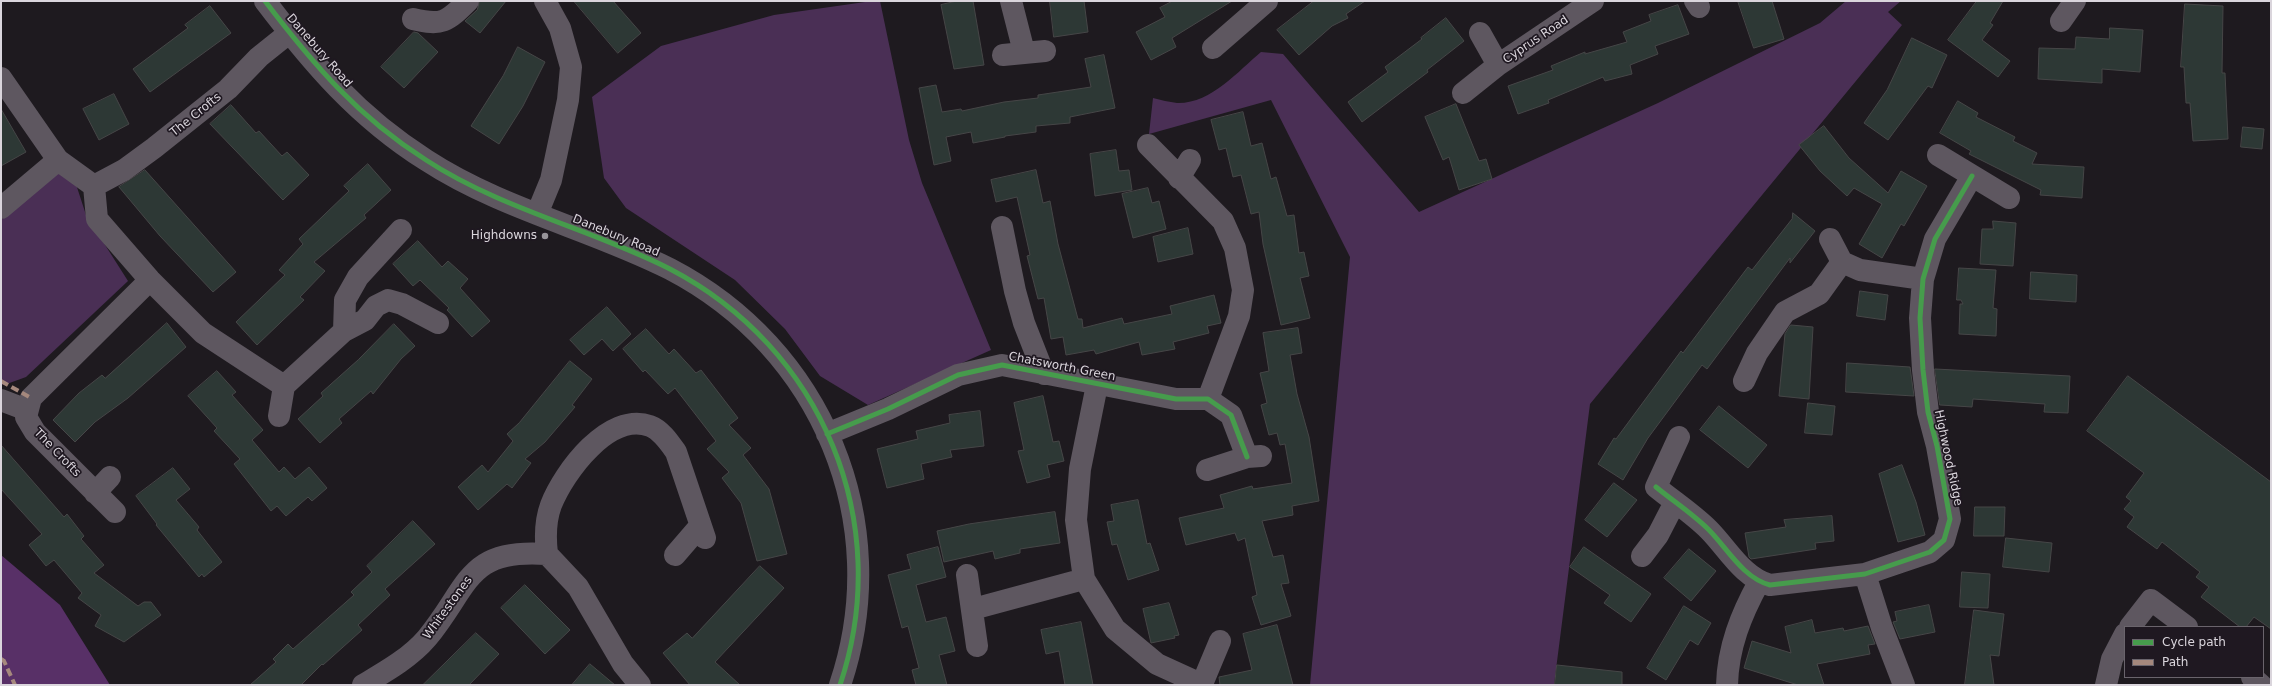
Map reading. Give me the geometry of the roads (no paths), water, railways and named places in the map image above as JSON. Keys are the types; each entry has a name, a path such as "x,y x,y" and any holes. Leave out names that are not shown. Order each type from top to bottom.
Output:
{"street":[{"name":"Danebury Road","path":"265,1 341,93 409,149 461,180 537,214 643,256 673,271 726,305 758,332 783,360 798,380 827,434 847,482 858,545 859,572 854,635 840,685"},
{"path":"413,19 433,24 444,21 468,1"},
{"path":"537,214 550,180 568,100 571,67 560,28 545,1"},
{"path":"1002,55 1034,52 1010,1"},
{"path":"1213,48 1267,1"},
{"name":"Cyprus Road","path":"1463,93 1498,65 1593,1"},
{"path":"2061,21 2075,1"},
{"name":"The Crofts","path":"94,186 124,170 154,148 228,89 259,57 290,33"},
{"name":"Cyprus Road","path":"1480,33 1498,65"},
{"path":"1,78 58,160 94,186 97,219 150,280 203,333 284,386"},
{"path":"1148,145 1223,221 1235,248 1242,290 1239,316 1208,399 1231,415 1254,457 1207,470"},
{"path":"1938,155 2009,198"},
{"path":"1,208 58,160"},
{"path":"1179,178 1190,160"},
{"name":"Highwood Ridge","path":"1759,582 1770,584 1865,574 1930,552 1944,540 1950,519 1937,446 1928,412 1923,370 1920,318 1923,279 1935,239 1972,176"},
{"path":"1002,226 1019,303 1044,374"},
{"path":"344,331 345,300 358,277 401,230"},
{"path":"1830,239 1842,262 1860,270 1923,279"},
{"path":"1744,381 1758,353 1785,312 1819,294 1842,262"},
{"path":"1,400 27,410 31,398 150,280"},
{"path":"279,416 284,386 344,331 365,320 376,306 388,300 402,304 438,323"},
{"name":"Chatsworth Green","path":"827,434 888,409 958,375 1002,365 1097,385 1176,399 1208,399"},
{"name":"Chatsworth Green","path":"1097,385 1080,469 1076,520 1084,579 1115,629 1157,664 1203,685 1220,641"},
{"name":"The Crofts","path":"27,410 26,417 35,432 115,512"},
{"path":"640,685 623,664 578,587 547,554 546,531 549,511 572,468 612,429 627,424 641,424 652,427 669,441 676,452 703,532 675,555"},
{"path":"1679,437 1656,487 1708,529 1746,571 1759,582 1746,606 1735,634 1727,666 1727,685"},
{"path":"95,493 110,477"},
{"path":"1642,556 1658,535 1675,502"},
{"name":"Whitestones","path":"363,685 399,663 427,638 466,580 477,569 488,562 512,554 547,554"},
{"path":"1865,574 1882,628 1904,685"},
{"path":"967,575 977,646"},
{"path":"973,609 1084,579"},
{"path":"2131,626 2151,600 2186,626"},
{"path":"2106,685 2112,659 2124,636"},
{"path":"2253,678 2261,685"}],"place":[{"name":"Highdowns","path":"545,236"}]}
